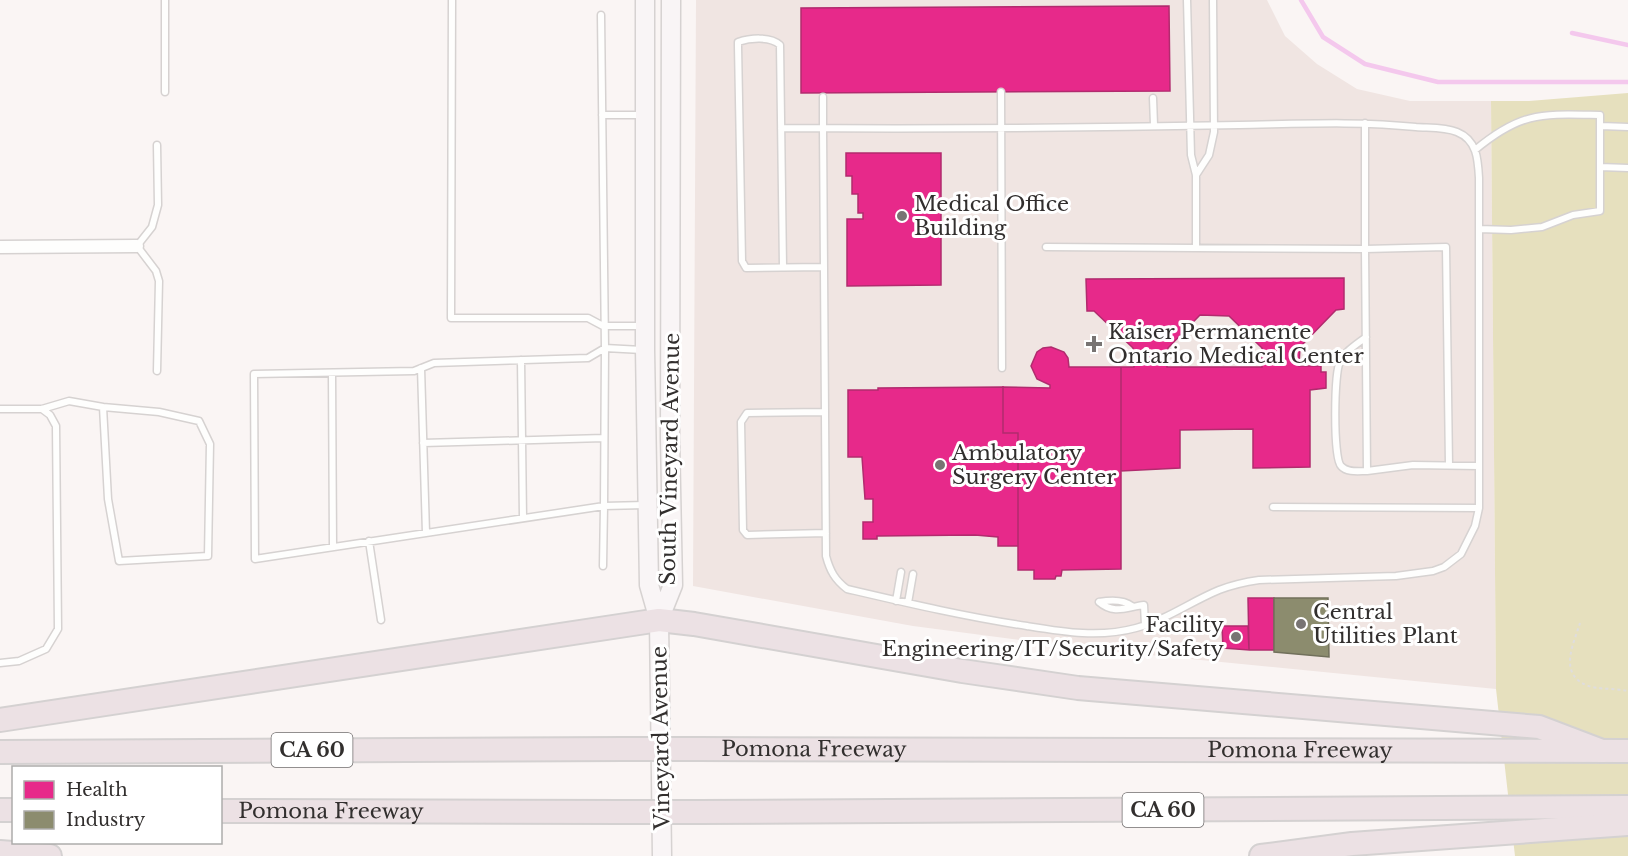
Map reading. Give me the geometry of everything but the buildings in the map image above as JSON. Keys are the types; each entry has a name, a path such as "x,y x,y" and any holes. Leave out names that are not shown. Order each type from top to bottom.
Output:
{"highway":[{"path":"0,720 659,620 694,624 962,671 1078,688 1539,727 1602,751"},
{"name":"Pomona Freeway","path":"0,752 624,749 1628,751"},
{"name":"Pomona Freeway","path":"222,811 698,812 1628,807"},
{"path":"1261,856 1383,841 1628,824"},
{"path":"0,852 50,856"}],"main road":[{"name":"South Vineyard Avenue","path":"645,0 645,350 649,585 659,620"},
{"name":"South Vineyard Avenue","path":"659,620 673,585 670,438 671,0"},
{"name":"Vineyard Avenue","path":"659,620 662,856"}],"street":[{"path":"0,247 137,246"}],"lane":[{"path":"165,0 165,92"},
{"path":"452,0 451,318 588,318 603,326 646,326"},
{"path":"1187,0 1191,155 1196,175 1196,248"},
{"path":"1196,175 1209,155 1214,132 1213,0"},
{"path":"601,15 605,348 603,566"},
{"path":"783,267 780,45 772,39 745,40 738,42 742,261 746,267 783,267 824,267"},
{"path":"1000,92 1002,368"},
{"path":"781,128 823,128 1001,127 1365,123 1448,130 1467,138 1478,159 1479,508 1472,534 1461,554 1444,567 1433,571 1396,576 1259,579 1218,591 1145,625 1098,634 1077,634 973,618 847,589 838,582 829,569 826,556 825,533 825,412 823,128 823,97"},
{"path":"1153,98 1154,125"},
{"path":"1475,150 1497,132 1525,118 1549,114 1600,115 1600,211 1573,215 1542,226 1511,230 1479,229"},
{"path":"602,115 645,115"},
{"path":"1365,123 1367,471"},
{"path":"1600,126 1628,127"},
{"path":"157,145 158,205 152,226 137,246 156,271 159,281 157,371"},
{"path":"1600,167 1628,168"},
{"path":"1046,247 1365,249 1446,247 1449,465"},
{"path":"1366,337 1343,356 1338,364 1335,401 1336,457 1341,466 1348,470 1367,471 1413,465 1479,466"},
{"path":"645,350 605,348 588,358 434,363 414,371 254,374 255,559 604,506 648,504"},
{"path":"520,360 522,518"},
{"path":"421,368 426,533"},
{"path":"332,372 333,547"},
{"path":"0,409 42,409 69,401 103,407 159,412 199,421 210,444 208,556 119,561 108,499 103,407"},
{"path":"0,663 19,661 46,649 58,629 56,426 50,415 42,409"},
{"path":"825,412 747,413 741,422 743,530 747,535 825,533"},
{"path":"423,443 604,438"},
{"path":"1273,507 1479,508"},
{"path":"369,541 381,620"},
{"path":"896,601 901,572"},
{"path":"908,603 913,574"},
{"path":"1132,606 1144,604 1145,625"}],"path":[{"path":"1580,622 1570,654 1569,668 1573,675 1586,685 1628,691"}],"shaded area":[{"name":"Kaiser Permanente Ontario Medical Center","path":"696,0 1267,0 1285,36 1317,64 1357,89 1410,101 1491,101 1496,689 1089,649 913,626 693,586"},
{"path":"1628,93 1628,856 1515,856 1496,689 1491,101 1529,101"}],"waterway":[{"path":"1301,0 1323,37 1365,64 1438,82 1628,82"},
{"path":"1572,33 1628,45"}],"place":[{"name":"Medical Office Building","path":"902,216"},
{"name":"Kaiser Permanente Ontario Medical Center","path":"1094,344"},
{"name":"Ambulatory Surgery Center","path":"940,465"},
{"name":"Central Utilities Plant","path":"1301,624"},
{"name":"Facility Engineering/IT/Security/Safety","path":"1236,637"}]}
